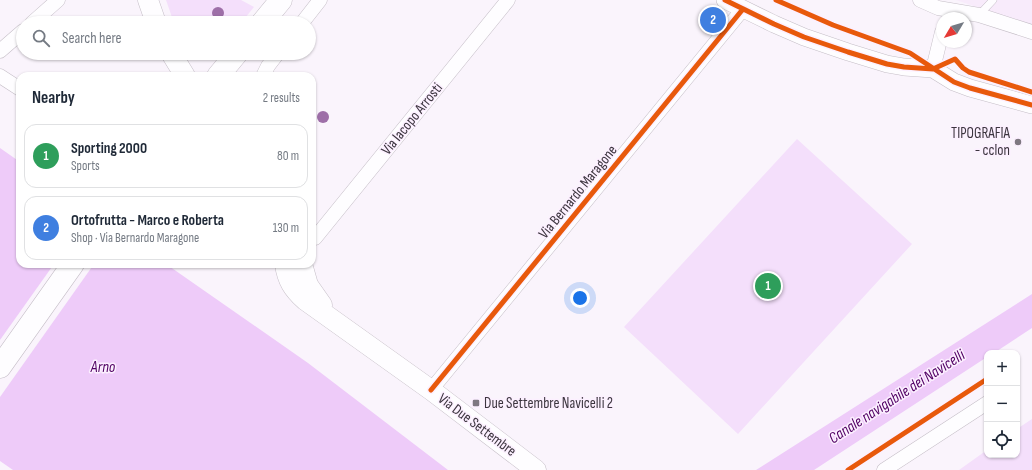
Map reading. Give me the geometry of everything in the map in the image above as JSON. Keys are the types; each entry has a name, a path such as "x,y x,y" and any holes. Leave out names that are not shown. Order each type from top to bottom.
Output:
{"main road":[{"path":"148,0 154,16"},
{"path":"268,16 281,0"},
{"path":"175,60 183,72"},
{"path":"221,72 231,60"},
{"path":"0,367 70,268"},
{"path":"286,268 289,282 301,297 340,324"},
{"path":"303,268 305,278 312,293 340,324"},
{"name":"Via Due Settembre","path":"340,324 431,390 536,470"}],"street":[{"path":"40,16 58,0"},
{"path":"307,16 320,0"},
{"name":"Via Iacopo Arrosti","path":"316,237 508,0"},
{"path":"725,0 804,37 887,64 933,69 954,82 970,88 1032,105"},
{"path":"920,0 938,8 979,15 1032,32"},
{"path":"938,8 939,12"},
{"name":"Via Bernardo Maragone","path":"431,390 743,9"},
{"path":"0,51 16,37"},
{"path":"933,69 938,48"},
{"path":"265,72 273,60"},
{"path":"0,76 16,86"},
{"path":"884,470 984,405"}],"lane":[{"path":"979,15 993,0"}],"shaded area":[{"path":"166,0 241,0 254,7 247,16 172,16"},
{"path":"956,0 1032,0 1032,26"},
{"path":"797,139 912,244 738,434 624,327"},
{"path":"1032,419 1032,470 959,470 984,452 984,458 1020,458 1020,427"}],"water":[{"name":"Arno","path":"0,148 16,159 16,268 172,268 308,363 448,470 13,470 0,461"},
{"name":"Canale navigabile dei Navicelli","path":"1032,294 1032,328 999,350 984,350 984,359 814,470 756,470"}],"pier":[{"path":"51,268 91,268 0,397 0,340"}],"cycle path":[{"path":"725,0 804,37 887,64 933,69 955,59 969,72 1032,92"},
{"path":"776,0 833,25 910,53 954,82 970,88 1032,105"},
{"path":"431,390 743,9"},
{"path":"848,470 984,381"}],"place":[{"name":"Ortofrutta - Marco e Roberta","path":"713,20"},
{"name":"TIPOGRAFIA - cclon","path":"1018,142"},
{"name":"Sporting 2000","path":"768,286"},
{"name":"Due Settembre Navicelli 2","path":"476,403"}]}
